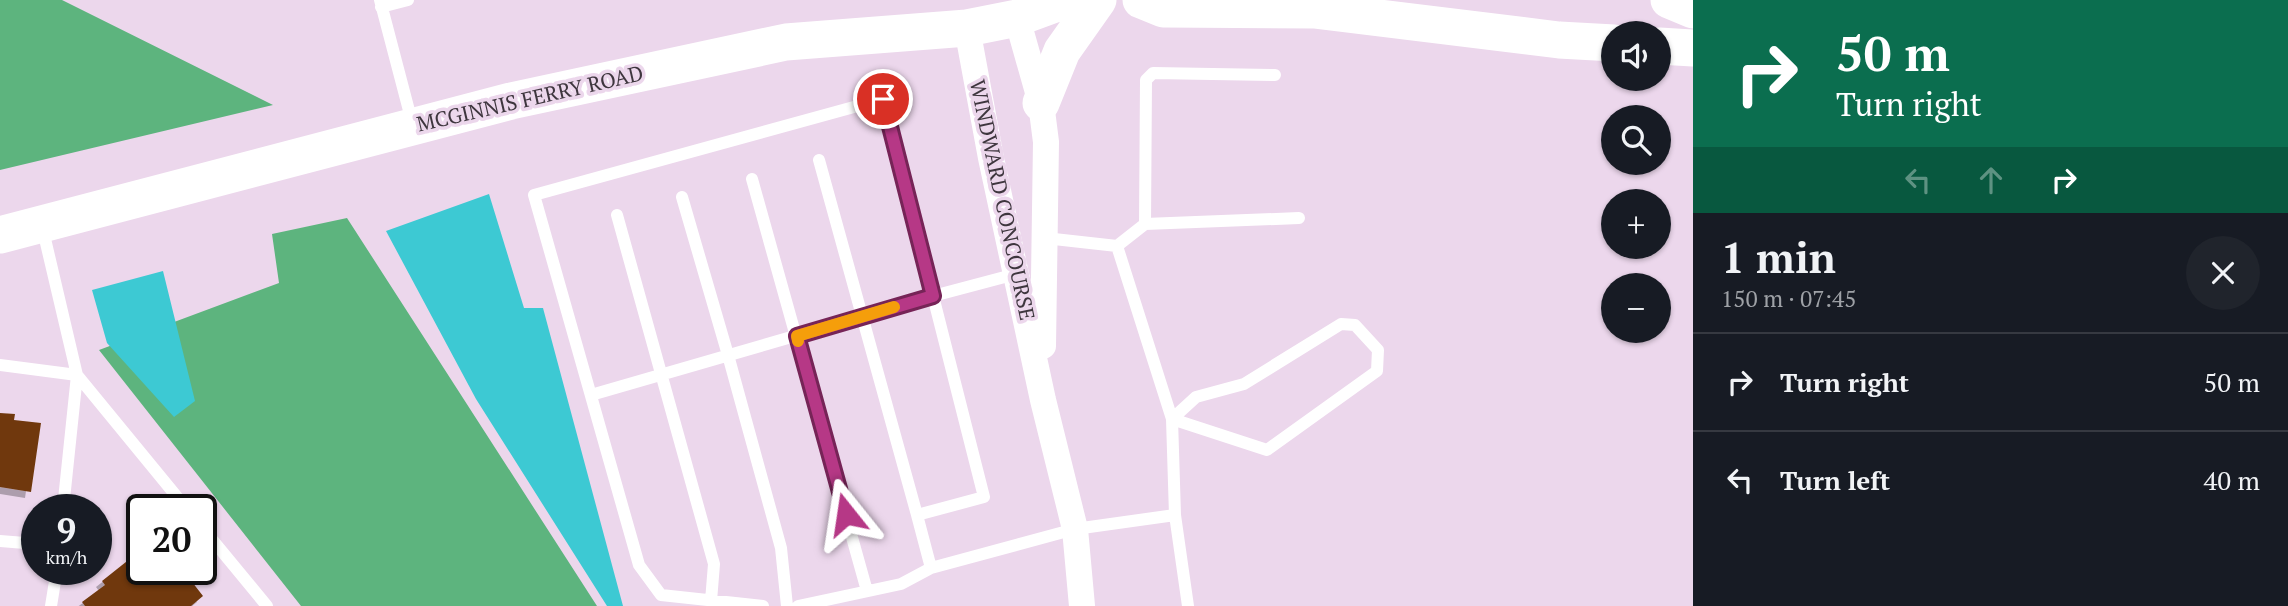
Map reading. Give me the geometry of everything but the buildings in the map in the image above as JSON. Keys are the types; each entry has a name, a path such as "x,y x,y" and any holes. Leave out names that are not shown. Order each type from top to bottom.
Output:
{"main road":[{"name":"MCGINNIS FERRY ROAD","path":"0,235 511,102 786,42 1066,0"},
{"path":"1041,103 1062,51 1098,0"},
{"path":"1141,0 1163,9 1314,10 1559,40 1601,42"},
{"path":"1669,0 1693,10"},
{"path":"1671,47 1693,48"}],"street":[{"name":"WINDWARD CONCOURSE","path":"1015,9 1041,103 1046,142 1044,400"},
{"name":"WINDWARD CONCOURSE","path":"963,14 1016,275 1075,529 1082,606"}],"lane":[{"path":"408,0 381,4 413,126"},
{"path":"1145,223 1146,80 1153,73 1275,75"},
{"path":"763,606 661,596 639,565 534,195 883,99 984,497 917,515"},
{"path":"819,160 931,568"},
{"path":"752,179 867,591"},
{"path":"682,197 780,548 787,606"},
{"path":"617,215 714,564 711,601"},
{"path":"1045,238 1117,246 1145,223 1298,218"},
{"path":"41,225 77,375 65,494"},
{"path":"1117,246 1172,419 1175,514 1188,606"},
{"path":"591,395 933,296 1016,275"},
{"path":"1341,324 1355,325 1378,350 1377,371 1267,450 1172,419 1196,397 1244,384 1341,324"},
{"path":"0,365 77,375 175,494"},
{"path":"798,606 901,583 931,568 1075,529 1175,514"},
{"path":"0,541 21,543"},
{"path":"217,545 267,606"},
{"path":"51,606 54,585"}],"green space":[{"path":"0,0 62,0 273,105 0,170"},
{"path":"347,218 597,606 301,606 217,500 217,494 213,494 99,350 279,283 272,234"}],"water":[{"path":"489,194 524,308 543,308 623,606 607,606 476,399 386,231"},
{"path":"163,271 195,401 174,417 107,343 92,290"}],"slow traffic":[{"path":"798,341 797,336 894,307"}],"route":[{"path":"846,514 797,336 933,296 883,99"}]}
